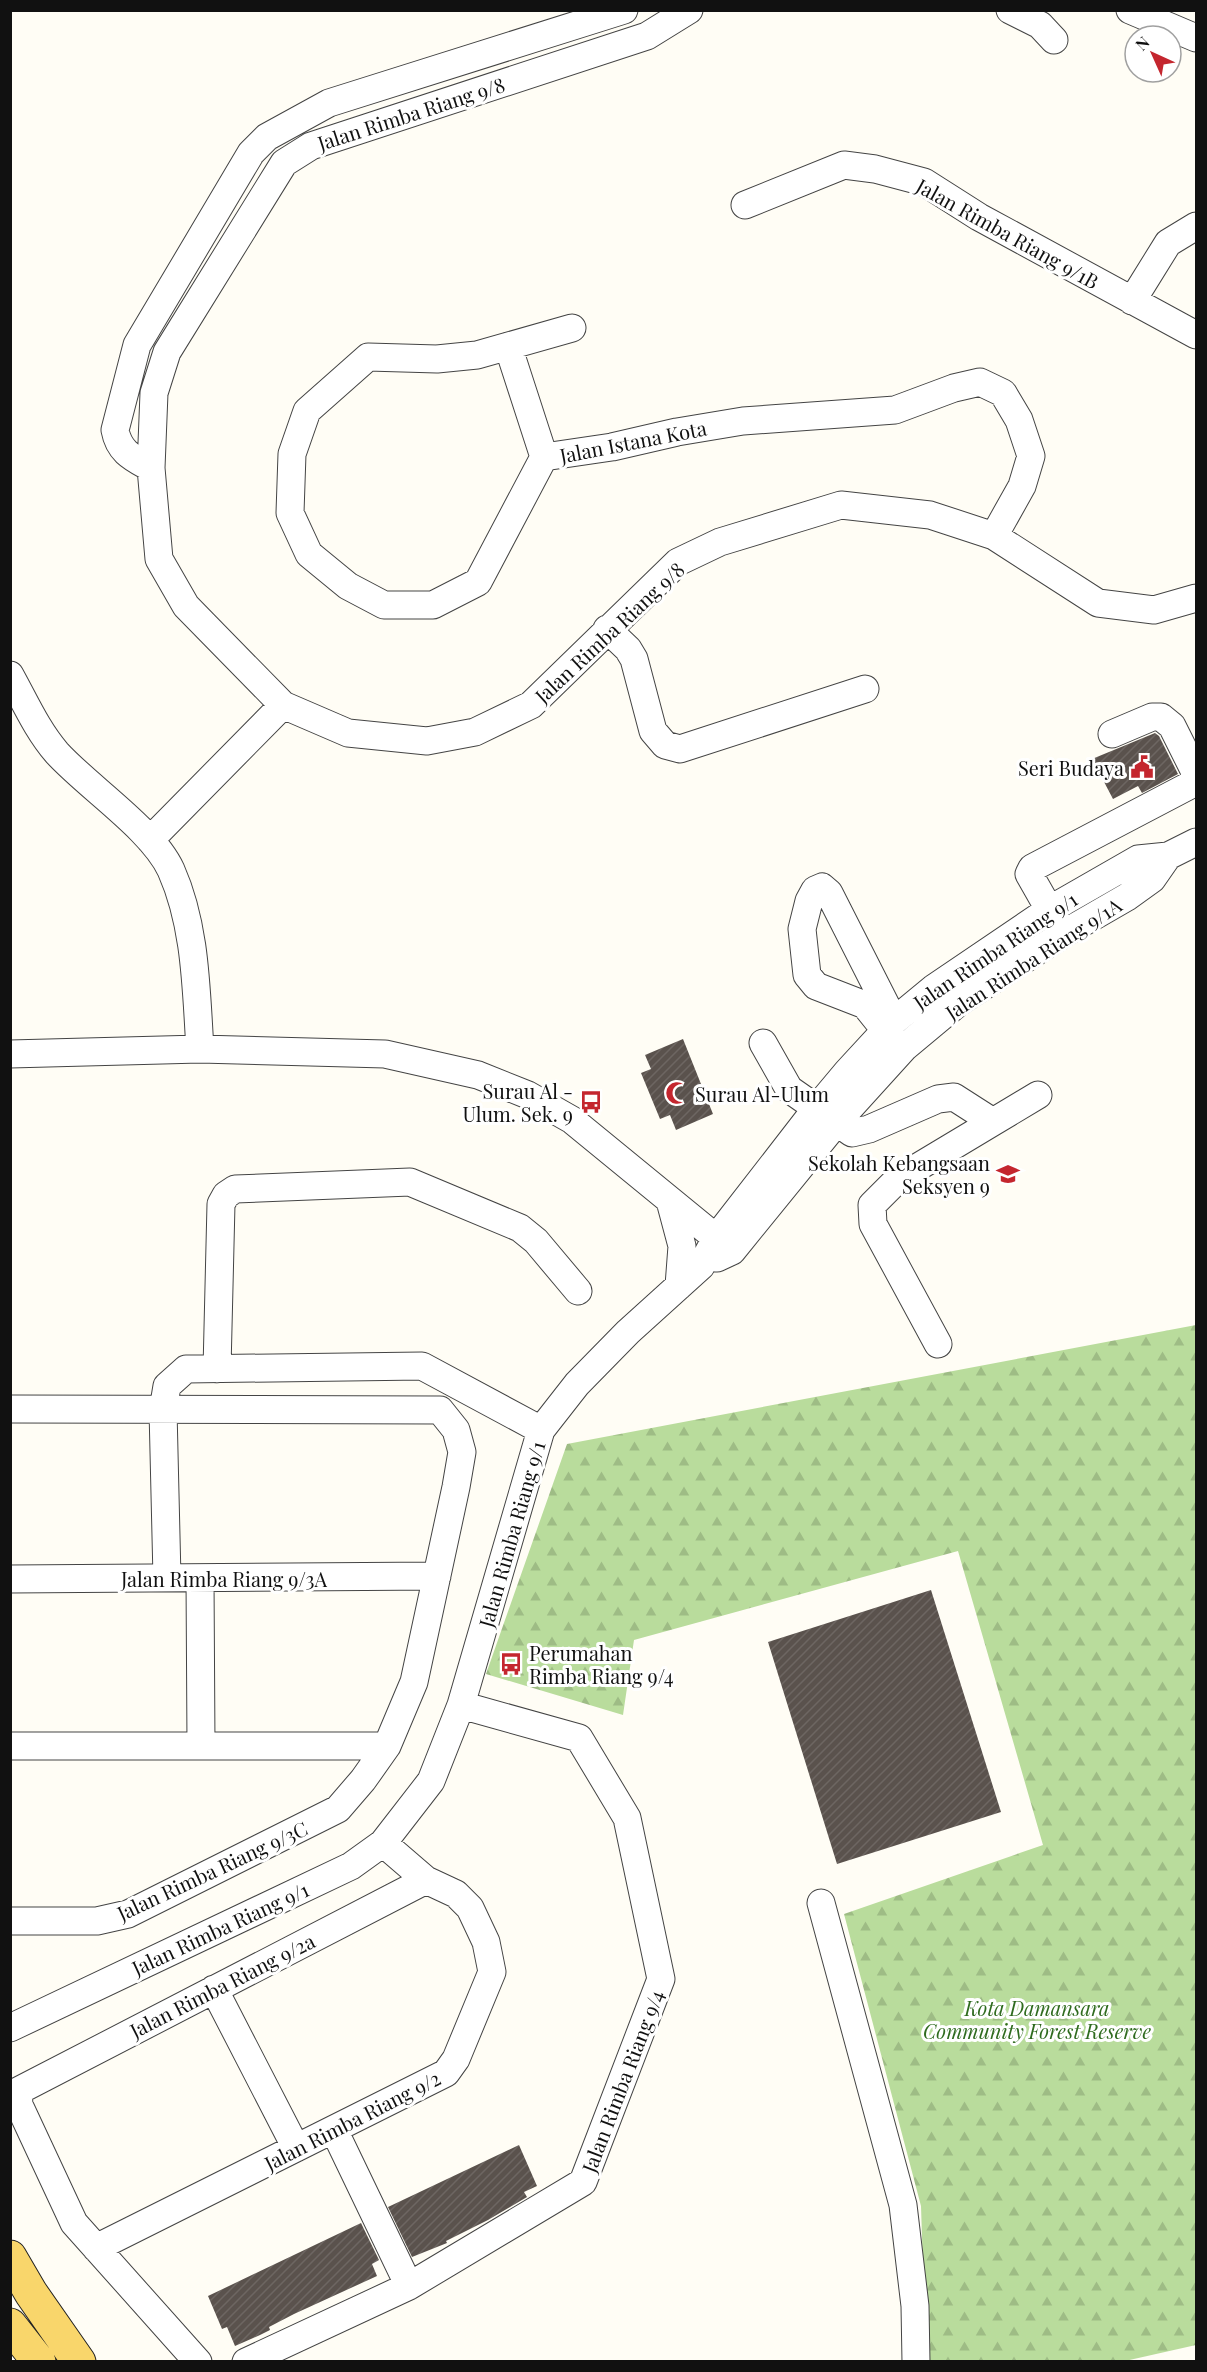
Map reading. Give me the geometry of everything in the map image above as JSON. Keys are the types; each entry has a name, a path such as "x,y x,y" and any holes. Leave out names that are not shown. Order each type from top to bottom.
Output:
{"main road":[{"path":"10,2257 31,2293 80,2361"},
{"path":"10,2325 39,2361"}],"street":[{"name":"Jalan Rimba Riang 9/8","path":"151,468 122,450 117,442 116,430 137,345 251,153 267,137 329,103 624,10"},
{"name":"Jalan Rimba Riang 9/8","path":"689,10 647,36 311,146 284,163 167,352 154,393 151,468 159,559 186,606 283,705 348,733 427,741 475,732 531,705 678,562 720,542 842,505 930,515 994,536 1098,603 1154,610 1197,598"},
{"path":"1010,10 1040,25 1054,40"},
{"path":"1130,10 1197,38"},
{"name":"Jalan Rimba Riang 9/1B","path":"745,205 844,165 875,169 924,183 979,217 1197,335"},
{"path":"1132,301 1168,243 1197,226"},
{"name":"Jalan Istana Kota","path":"572,328 477,355 437,359 368,357 307,411 292,454 290,513 309,554 348,586 384,605 433,605 478,582 544,458 743,421 895,410 954,388 981,382 1003,393 1019,420 1031,456 1022,486 994,536"},
{"path":"508,346 544,458"},
{"path":"607,629 628,649 634,659 653,731 665,745 680,749 865,689"},
{"path":"10,675 40,730 57,753 150,840 170,868 185,909 193,953 200,1049"},
{"path":"150,840 283,705"},
{"path":"1112,734 1152,717 1161,717 1172,726 1197,774"},
{"path":"1063,934 1032,882 1029,874 1032,868 1197,782"},
{"name":"Jalan Rimba Riang 9/1","path":"10,2028 351,1866 383,1843 431,1781 460,1705 541,1430 577,1384 628,1332 724,1245 747,1198 826,1116 890,1026 934,988 1049,910 1138,859 1168,856 1197,842"},
{"name":"Jalan Rimba Riang 9/1A","path":"724,1245 826,1116 959,1002 1063,934 1127,897 1152,879 1168,856"},
{"path":"822,887 829,893 890,1026 865,1005 816,986 807,975 802,929 809,901 815,890 822,887"},
{"path":"763,1043 789,1089 852,1133 869,1129 938,1099 954,1098 993,1122"},
{"path":"10,1054 200,1049 385,1054 478,1075 528,1095 572,1120 724,1245"},
{"path":"938,1344 873,1224 872,1204 898,1179 1038,1095"},
{"path":"217,1369 221,1204 225,1195 235,1188 410,1182 520,1228 536,1241 578,1292"},
{"path":"675,1205 705,1212 722,1210 747,1198"},
{"path":"675,1205 682,1246 679,1286"},
{"path":"167,1578 163,1410 167,1386 186,1369 422,1366 541,1430"},
{"path":"10,1409 440,1410 456,1430 462,1452 414,1682 387,1746 10,1746"},
{"name":"Jalan Rimba Riang 9/3A","path":"10,1579 437,1576"},
{"path":"200,1578 201,1746"},
{"name":"Jalan Rimba Riang 9/4","path":"246,2361 409,2286 583,2182 661,1979 627,1818 579,1738 460,1705"},
{"name":"Jalan Rimba Riang 9/3C","path":"10,1921 97,1921 128,1914 338,1809 363,1780 387,1746"},
{"name":"Jalan Rimba Riang 9/2","path":"96,2248 446,2073 456,2059 492,1972 486,1942 470,1908 456,1894 426,1880 383,1843"},
{"name":"Jalan Rimba Riang 9/2a","path":"96,2248 74,2223 19,2105 18,2091 426,1880"},
{"path":"821,1903 903,2205 915,2307 916,2361"},
{"path":"214,1989 296,2148"},
{"path":"334,2130 409,2286"},
{"path":"96,2248 198,2361"}],"green space":[{"name":"Kota Damansara Community Forest Reserve","path":"1196,1325 1196,2345 1125,2361 926,2361 921,2206 844,1914 1043,1845 958,1551 634,1640 623,1715 486,1674 567,1444"}],"building":[{"name":"Seri Budaya","path":"1155,733 1159,736 1178,774 1142,793 1138,786 1113,799 1092,759"},
{"name":"Surau Al-Ulum","path":"683,1039 713,1114 676,1130 670,1115 660,1119 641,1073 651,1069 645,1055"},
{"path":"931,1590 1001,1812 837,1864 768,1642"},
{"path":"519,2145 537,2186 524,2192 527,2197 446,2241 447,2243 412,2257 388,2207"},
{"path":"361,2223 379,2260 372,2264 377,2276 294,2314 269,2327 270,2330 235,2346 227,2327 222,2329 208,2296"}],"place":[{"name":"Seri Budaya","path":"1142,767"},
{"name":"Surau Al-Ulum","path":"677,1093"},
{"name":"Surau Al - Ulum. Sek. 9","path":"591,1102"},
{"name":"Sekolah Kebangsaan Seksyen 9","path":"1008,1174"},
{"name":"Perumahan Rimba Riang 9/4","path":"511,1664"}]}
